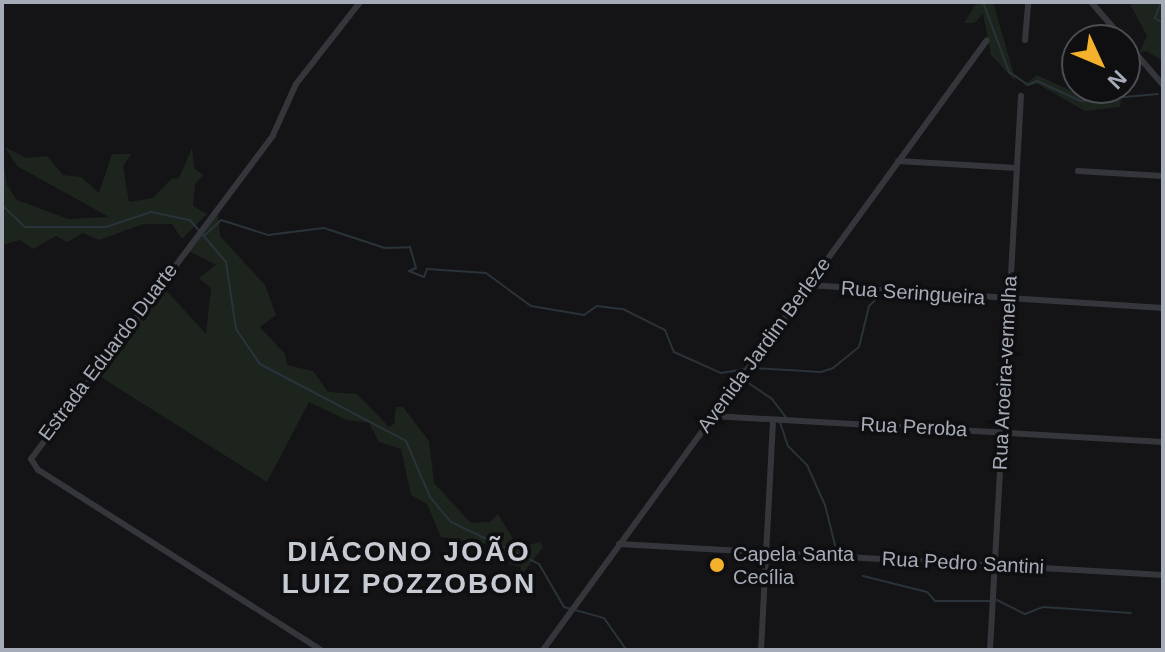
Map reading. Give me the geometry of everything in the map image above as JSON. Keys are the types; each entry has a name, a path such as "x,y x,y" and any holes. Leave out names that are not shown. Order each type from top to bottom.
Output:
{"street":[{"name":"Estrada Eduardo Duarte","path":"321,650 38,470 31,459 273,135 296,84 360,2"},
{"path":"1025,40 1028,2"},
{"path":"1091,2 1111,24"},
{"name":"Avenida Jardim Berleze","path":"543,650 987,40"},
{"path":"1141,59 1163,85"},
{"name":"Rua Aroeira-vermelha","path":"990,650 1021,96"},
{"path":"898,161 1017,168"},
{"path":"1078,171 1163,176"},
{"name":"Rua Seringueira","path":"808,285 1163,308"},
{"name":"Rua Peroba","path":"713,416 1163,442"},
{"path":"761,650 773,421"},
{"name":"Rua Pedro Santini","path":"619,544 1163,575"}],"shaded area":[{"path":"977,2 993,2 1016,82 991,55 983,14 974,23 964,23"},
{"path":"1129,2 1163,2 1163,61 1146,51 1141,52 1147,36"},
{"path":"1037,75 1061,86 1061,97 1038,84 1023,86"},
{"path":"1073,104 1120,104 1120,107 1085,111"},
{"path":"5,147 26,158 47,156 63,175 81,177 99,193 112,154 131,154 123,166 129,202 153,198 171,179 179,178 192,148 194,168 203,175 195,184 193,206 207,214 182,239 172,224 143,224 99,240 83,233 67,242 56,236 33,249 20,240 3,245 2,151 7,185 17,200 68,219 109,217 17,166"},
{"path":"218,213 220,236 265,285 276,315 260,327 285,354 287,365 313,371 328,392 357,394 389,427 394,424 396,407 403,407 429,441 434,483 471,523 490,522 498,514 515,542 525,546 540,542 543,547 518,580 521,567 508,564 500,546 441,537 427,504 411,495 401,449 379,442 369,423 347,420 309,402 267,482 96,374 164,288 206,334 211,288 199,278 216,265 189,251"}],"waterway":[{"path":"983,2 1009,72 1028,85 1037,81 1081,101 1158,94"},
{"path":"1161,2 1155,18 1163,23"},
{"path":"2,205 25,227 106,227 151,212 190,220 226,262 236,329 260,364 406,441 430,497 451,522 539,564 564,607 604,618 626,650"},
{"path":"205,235 221,220 268,235 324,228 385,248 410,247 416,268 409,271 424,277 427,269 486,273 531,306 584,315 597,306 623,309 665,330 674,352 721,373 746,369"},
{"path":"752,368 821,372 833,368 859,347 869,306 883,293"},
{"path":"735,374 772,399 787,419"},
{"path":"780,422 788,446 807,465 825,505 837,553"},
{"path":"863,576 927,592 935,601 990,601"},
{"path":"997,600 1025,614 1043,607 1131,613"}],"place":[{"name":"Capela Santa Cecília","path":"717,565"}],"district":[{"name":"DIÁCONO JOÃO LUIZ POZZOBON","path":"409,568"}]}
